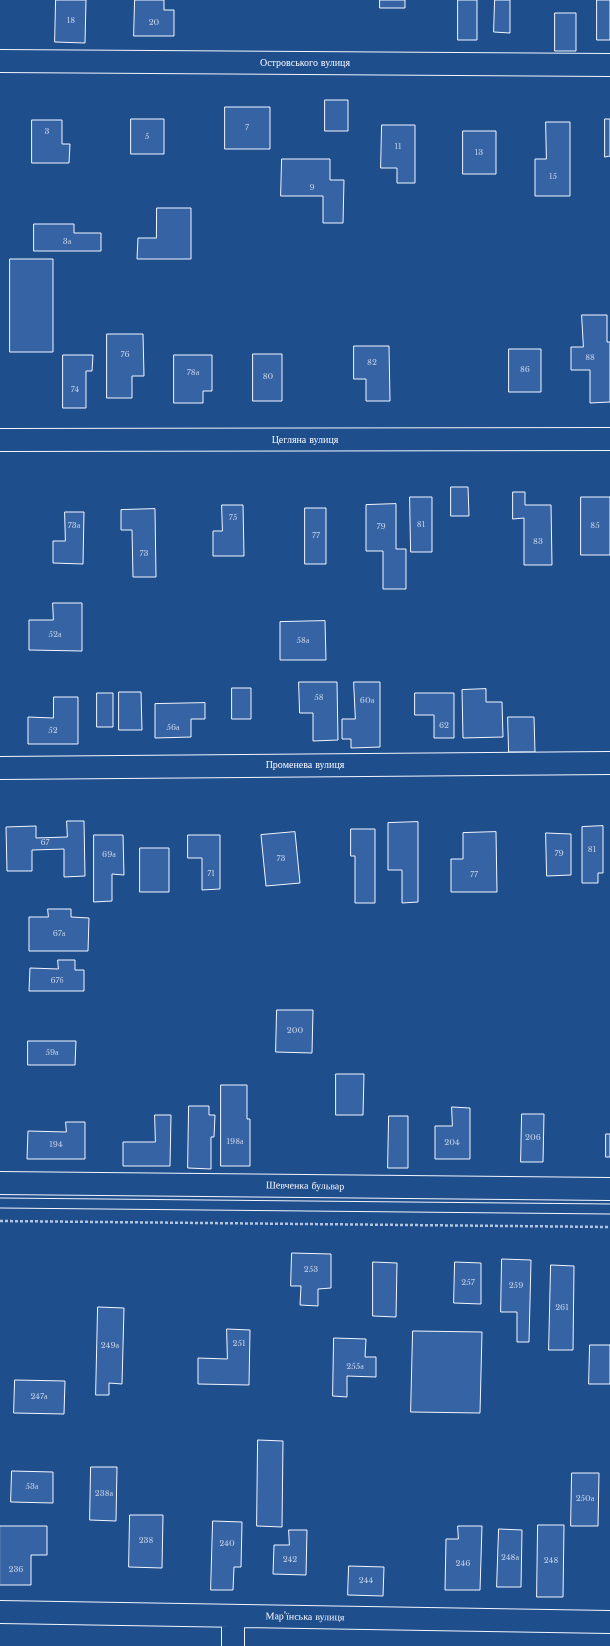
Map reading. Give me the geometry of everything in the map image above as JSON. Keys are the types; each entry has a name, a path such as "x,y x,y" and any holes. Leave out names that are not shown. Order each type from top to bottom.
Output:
{"street":[{"name":"Островського вулиця","path":"0,61 610,65"},
{"name":"Цегляна вулиця","path":"0,440 610,439"},
{"name":"Променева вулиця","path":"0,768 610,763"},
{"name":"Шевченка бульвар","path":"0,1183 610,1189"},
{"name":"Мар'їнська вулиця","path":"0,1612 610,1622"},
{"path":"233,1616 233,1646"}],"path":[{"path":"0,1221 610,1227"}],"building":[{"path":"56,0 86,0 85,43 55,42"},
{"path":"135,0 164,0 164,10 174,10 174,36 134,36"},
{"path":"380,0 405,0 405,8 380,8"},
{"path":"458,0 477,0 477,40 458,40"},
{"path":"495,0 510,0 510,33 494,32"},
{"path":"597,0 610,0 610,40 597,40"},
{"path":"555,13 576,13 576,51 555,51"},
{"path":"325,100 348,100 348,131 325,131"},
{"path":"225,107 270,107 270,149 225,149"},
{"path":"131,119 164,119 164,154 131,154"},
{"path":"605,119 610,119 610,156 605,157"},
{"path":"32,120 62,120 62,144 70,144 69,163 32,163"},
{"path":"546,122 570,122 570,196 535,196 535,159 546,159"},
{"path":"382,125 415,125 415,183 397,183 397,168 381,168"},
{"path":"463,131 496,131 496,174 463,174"},
{"path":"282,159 330,159 330,180 344,180 343,223 323,223 323,196 281,196"},
{"path":"157,208 191,208 191,259 137,259 138,238 156,238"},
{"path":"34,224 74,224 74,233 101,233 101,251 34,251"},
{"path":"10,259 53,259 53,352 10,352"},
{"path":"582,315 607,315 607,342 610,342 610,402 590,403 590,370 571,370 571,347 583,347"},
{"path":"107,334 143,334 144,376 132,376 132,398 107,398"},
{"path":"354,346 389,346 390,401 366,401 366,379 354,379"},
{"path":"509,349 541,349 541,392 509,392"},
{"path":"253,354 282,354 282,401 253,401"},
{"path":"63,355 93,355 92,371 86,371 86,408 63,408"},
{"path":"174,355 212,355 212,391 203,391 203,403 174,403"},
{"path":"451,487 468,487 469,516 451,516"},
{"path":"513,492 525,492 525,505 551,505 552,565 524,565 524,518 513,519"},
{"path":"410,497 432,497 432,552 411,552"},
{"path":"581,497 610,497 610,555 581,555"},
{"path":"396,504 396,549 406,549 406,589 383,589 383,551 366,551 366,505"},
{"path":"222,505 243,505 244,556 213,556 213,531 222,531"},
{"path":"305,508 326,508 326,564 305,564"},
{"path":"155,509 156,577 133,577 132,530 121,530 121,510"},
{"path":"65,512 84,512 83,564 53,563 53,541 65,541"},
{"path":"53,603 82,603 82,651 29,650 29,620 53,620"},
{"path":"325,621 326,660 280,660 280,622"},
{"path":"299,682 337,682 338,740 313,741 313,713 300,713"},
{"path":"354,682 380,682 380,747 351,748 351,739 342,739 342,719 355,719"},
{"path":"232,688 251,688 251,719 232,719"},
{"path":"486,689 486,702 502,702 503,737 463,738 462,690"},
{"path":"119,692 141,692 142,730 119,730"},
{"path":"97,693 113,693 113,727 97,727"},
{"path":"415,693 454,693 454,738 434,738 434,715 415,715"},
{"path":"54,697 78,697 78,744 28,744 28,717 53,718"},
{"path":"205,703 205,719 191,719 191,737 155,738 155,704"},
{"path":"508,717 534,717 535,752 509,752"},
{"path":"67,821 84,821 85,876 64,877 64,849 32,850 32,871 7,871 6,827 36,826 36,838 67,837"},
{"path":"418,822 418,902 402,903 402,870 388,870 388,823"},
{"path":"603,826 603,873 598,873 598,883 582,883 582,827"},
{"path":"351,829 375,829 375,903 355,903 355,856 351,856"},
{"path":"295,832 300,883 266,886 261,835"},
{"path":"496,832 497,892 451,892 451,859 463,859 463,833"},
{"path":"546,833 571,834 571,875 547,876"},
{"path":"94,835 123,835 124,875 112,874 112,901 94,902"},
{"path":"188,835 220,835 220,889 202,890 202,858 188,858"},
{"path":"140,848 169,848 169,892 140,892"},
{"path":"48,909 71,909 71,917 89,918 88,951 29,951 29,917 48,917"},
{"path":"58,960 75,960 75,970 84,970 84,991 29,991 30,968 58,969"},
{"path":"277,1010 313,1010 312,1053 276,1052"},
{"path":"28,1041 76,1041 75,1065 28,1065"},
{"path":"336,1074 364,1074 363,1115 336,1115"},
{"path":"221,1085 247,1085 247,1119 250,1119 250,1166 221,1166"},
{"path":"189,1106 209,1106 209,1115 215,1115 214,1137 211,1137 211,1169 188,1168"},
{"path":"452,1107 470,1108 470,1159 435,1159 435,1126 452,1126"},
{"path":"522,1114 544,1114 543,1162 521,1162"},
{"path":"155,1115 171,1115 170,1166 123,1166 123,1142 155,1142"},
{"path":"389,1116 408,1116 408,1168 388,1168"},
{"path":"66,1122 85,1122 85,1159 27,1159 28,1131 66,1132"},
{"path":"606,1134 610,1134 610,1157 606,1157"},
{"path":"292,1253 331,1254 331,1288 318,1289 318,1306 300,1305 301,1286 291,1286"},
{"path":"502,1259 531,1260 529,1342 517,1342 517,1312 501,1312"},
{"path":"373,1262 397,1263 396,1317 373,1316"},
{"path":"455,1262 481,1263 481,1304 454,1303"},
{"path":"551,1265 574,1266 573,1350 549,1350"},
{"path":"98,1307 124,1308 122,1384 109,1383 109,1395 96,1395"},
{"path":"227,1329 250,1330 249,1385 198,1384 198,1358 227,1359"},
{"path":"413,1331 482,1332 480,1413 411,1412"},
{"path":"334,1338 366,1339 365,1357 376,1357 376,1377 347,1376 347,1397 333,1396"},
{"path":"590,1345 610,1345 610,1384 589,1384"},
{"path":"15,1380 65,1381 64,1414 14,1413"},
{"path":"258,1440 283,1441 282,1527 257,1526"},
{"path":"91,1467 117,1467 116,1521 90,1520"},
{"path":"12,1471 53,1472 53,1503 11,1502"},
{"path":"572,1473 599,1473 598,1526 571,1526"},
{"path":"130,1515 163,1515 162,1568 129,1567"},
{"path":"213,1521 242,1522 241,1567 234,1567 233,1590 211,1590"},
{"path":"538,1525 564,1525 563,1597 537,1597"},
{"path":"0,1526 47,1526 47,1555 31,1555 31,1585 0,1585"},
{"path":"458,1526 482,1526 480,1590 445,1590 446,1539 458,1539"},
{"path":"499,1529 522,1530 521,1587 497,1587"},
{"path":"289,1530 307,1530 306,1575 273,1574 274,1545 289,1545"},
{"path":"349,1566 384,1567 383,1596 348,1595"}],"tram line":[{"path":"0,1198 610,1204"},
{"path":"0,1208 610,1214"}]}
